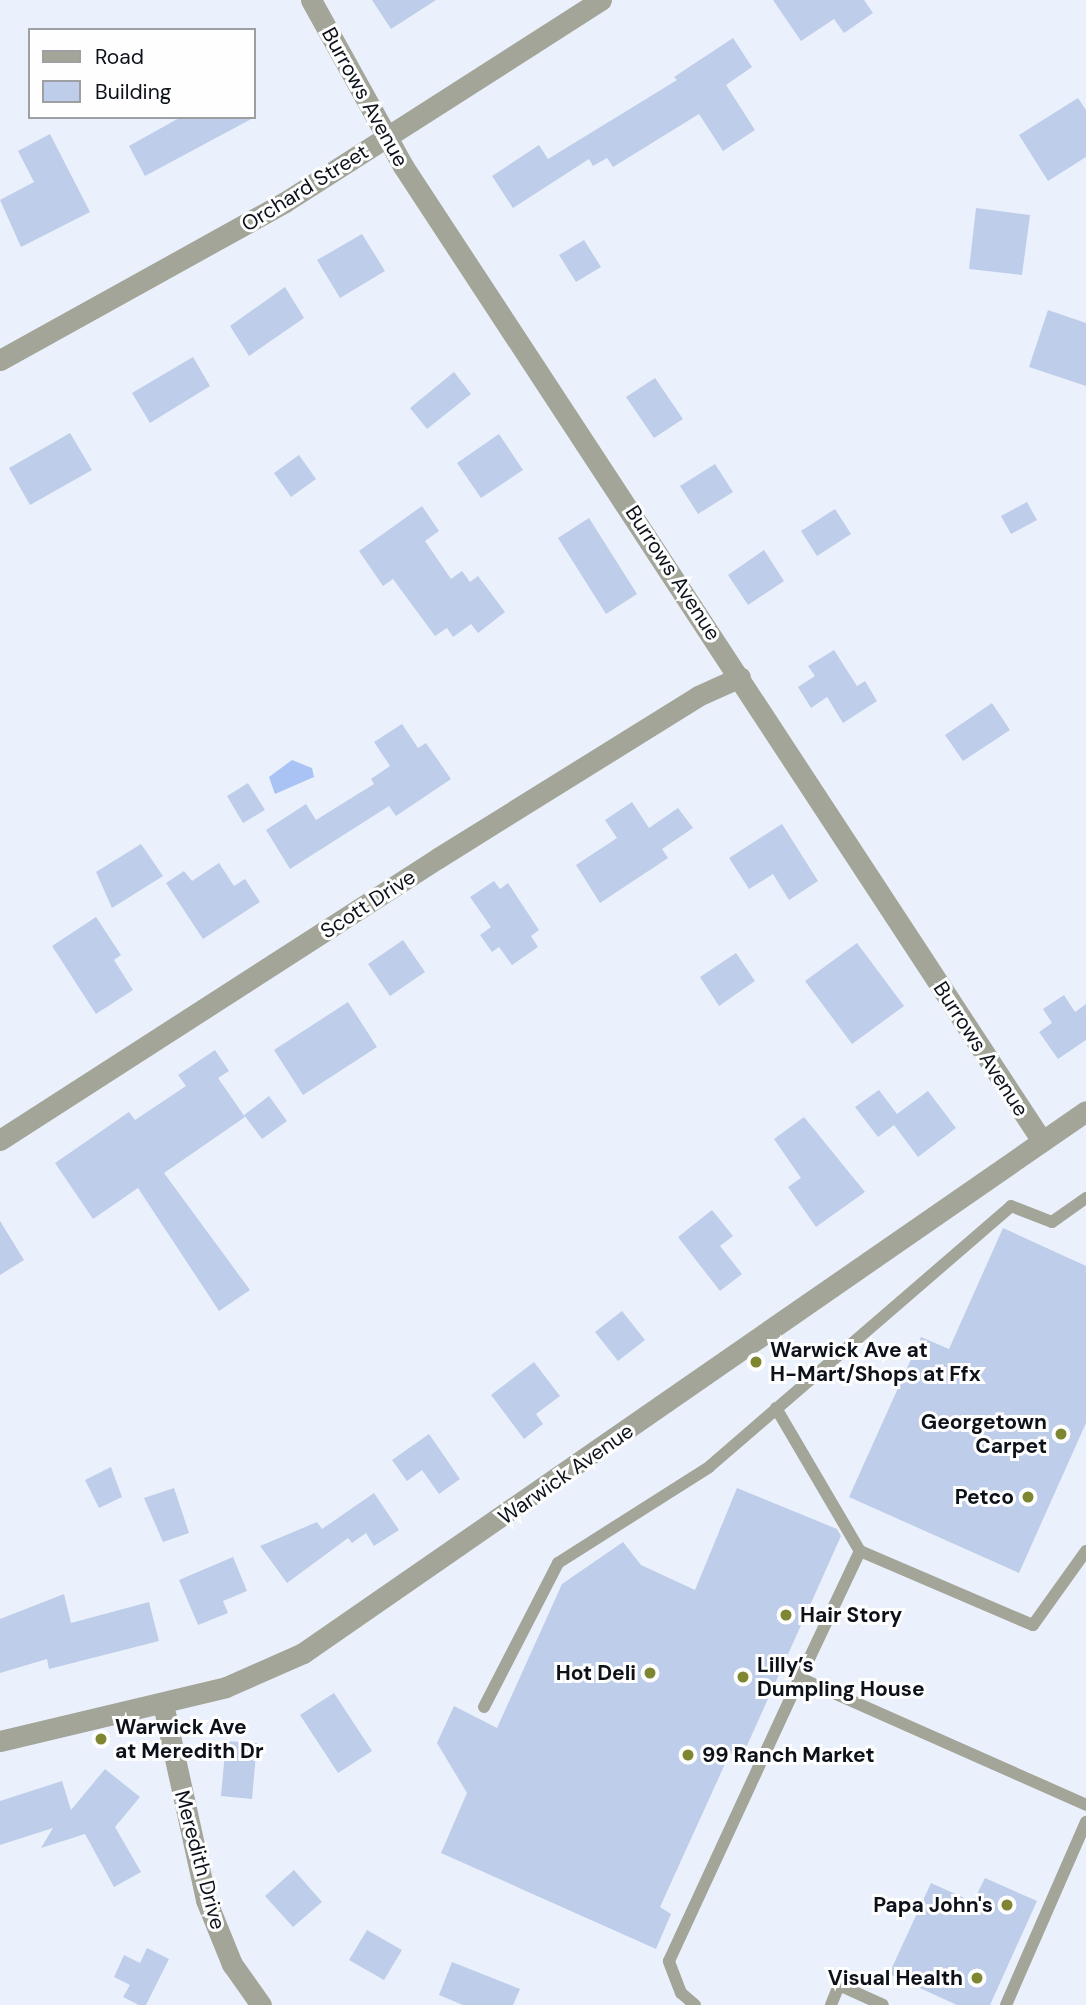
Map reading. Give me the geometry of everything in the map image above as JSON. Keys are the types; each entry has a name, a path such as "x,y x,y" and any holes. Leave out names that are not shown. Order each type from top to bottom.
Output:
{"street":[{"name":"Burrows Avenue","path":"311,0 386,138 1042,1141"},
{"name":"Orchard Street","path":"0,360 257,219 601,0"},
{"name":"Scott Drive","path":"0,1140 486,828 698,696 740,677"},
{"name":"Warwick Avenue","path":"0,1741 163,1704 255,1675 354,1621 1086,1111"},
{"name":"Meredith Drive","path":"163,1704 206,1900 232,1964 257,2004"}],"lane":[{"path":"484,1707 558,1563 709,1467 1011,1206 1052,1222 1086,1198"},
{"path":"776,1408 860,1551 1033,1625 1086,1551"},
{"path":"695,2005 681,1993 670,1961 860,1551"},
{"path":"800,1678 1086,1805"},
{"path":"1006,2005 1086,1822"},
{"path":"831,2005 839,1985 883,2005"}],"water":[{"path":"292,760 312,768 314,777 275,794 269,777"}],"building":[{"path":"372,0 436,0 391,29"},
{"path":"773,0 864,0 873,13 844,33 834,19 801,41"},
{"path":"733,38 752,67 726,85 755,130 723,151 699,114 613,167 607,158 593,166 589,159 513,208 492,176 539,145 548,159 677,80 674,77"},
{"path":"1078,98 1086,110 1086,157 1048,181 1019,135"},
{"path":"177,119 251,119 145,176 129,146"},
{"path":"50,134 90,212 21,247 0,200 34,182 18,151"},
{"path":"976,208 1030,215 1022,275 969,269"},
{"path":"362,234 385,271 340,298 317,260"},
{"path":"584,240 601,267 576,282 559,255"},
{"path":"285,287 304,318 249,356 230,326"},
{"path":"1048,310 1086,323 1086,386 1029,367"},
{"path":"193,357 210,386 150,423 132,393"},
{"path":"454,372 471,394 427,429 410,408"},
{"path":"655,378 683,419 654,438 626,397"},
{"path":"70,433 92,470 30,505 9,468"},
{"path":"499,434 523,470 481,498 457,463"},
{"path":"299,455 316,479 291,497 274,473"},
{"path":"715,464 733,492 698,514 680,486"},
{"path":"1027,502 1037,520 1011,534 1001,516"},
{"path":"422,506 439,531 425,541 451,579 462,571 470,582 478,576 505,612 478,633 471,624 453,637 447,628 435,636 393,579 383,586 359,551"},
{"path":"835,509 851,534 817,556 801,531"},
{"path":"589,518 637,594 606,614 558,538"},
{"path":"764,550 784,581 748,605 728,575"},
{"path":"834,650 857,686 865,681 877,701 843,723 827,697 811,708 798,687 815,676 808,666"},
{"path":"992,703 1010,730 963,761 945,735"},
{"path":"402,724 418,748 426,743 451,779 396,816 389,806 290,869 266,830 306,804 316,820 374,784 371,779 390,766 374,742"},
{"path":"248,783 265,810 243,823 227,796"},
{"path":"632,802 649,828 678,808 693,828 662,849 668,858 600,903 576,865 617,838 605,820"},
{"path":"782,824 818,881 789,900 773,874 749,889 729,858"},
{"path":"141,844 163,876 112,908 96,872"},
{"path":"219,863 234,886 245,879 260,902 203,939 166,883 184,871 192,881"},
{"path":"494,881 500,889 508,883 539,930 531,936 538,947 512,965 499,947 492,952 480,935 491,927 470,897"},
{"path":"96,917 121,955 114,960 133,990 96,1014 52,946"},
{"path":"403,940 425,972 390,996 368,964"},
{"path":"857,943 904,1006 852,1044 805,981"},
{"path":"736,953 755,981 719,1006 700,977"},
{"path":"1064,995 1075,1012 1086,1004 1086,1040 1058,1059 1039,1032 1052,1023 1043,1009"},
{"path":"348,1002 377,1047 303,1095 274,1050"},
{"path":"215,1050 229,1071 218,1078 245,1117 164,1173 250,1290 219,1311 138,1188 93,1219 55,1163 129,1112 135,1120 186,1086 178,1075"},
{"path":"879,1090 897,1114 928,1091 956,1128 918,1157 894,1125 878,1137 855,1107"},
{"path":"269,1096 287,1121 262,1139 244,1115"},
{"path":"804,1117 865,1192 816,1227 788,1187 801,1178 774,1139"},
{"path":"712,1210 733,1236 720,1246 742,1274 720,1291 678,1237"},
{"path":"0,1221 24,1260 0,1275"},
{"path":"1003,1228 1086,1266 1086,1423 1019,1573 849,1497 921,1337 949,1349"},
{"path":"622,1311 645,1340 618,1361 595,1332"},
{"path":"534,1362 560,1396 536,1414 543,1424 524,1439 491,1395"},
{"path":"429,1434 460,1479 439,1494 422,1470 407,1481 392,1460"},
{"path":"111,1467 122,1497 99,1508 85,1480"},
{"path":"174,1488 189,1533 163,1542 144,1498"},
{"path":"737,1488 837,1529 841,1536 741,1759 730,1753 660,1907 671,1914 656,1949 441,1853 467,1793 437,1743 454,1706 497,1728 562,1584 623,1542 641,1565 695,1590"},
{"path":"374,1493 399,1530 374,1546 366,1533 352,1543 348,1538 287,1583 260,1546 317,1522 322,1529"},
{"path":"233,1557 247,1591 223,1601 228,1613 198,1625 179,1580"},
{"path":"64,1594 71,1623 149,1602 159,1641 49,1669 47,1659 0,1673 0,1619"},
{"path":"334,1693 372,1751 338,1773 300,1715"},
{"path":"226,1741 257,1743 252,1799 221,1796"},
{"path":"105,1769 140,1797 115,1827 141,1872 114,1887 85,1834 41,1848 53,1828 0,1845 0,1801 62,1781 71,1810"},
{"path":"294,1870 322,1902 293,1927 265,1896"},
{"path":"985,1878 1037,1901 990,2005 957,2005 889,1974 931,1883 973,1902"},
{"path":"367,1930 402,1950 384,1980 349,1960"},
{"path":"147,1948 169,1959 146,2005 139,2005 123,1997 130,1985 114,1977 124,1955 140,1963"},
{"path":"452,1962 520,1989 513,2005 463,2005 439,1995"}],"place":[{"name":"Warwick Ave at H-Mart/Shops at Ffx","path":"756,1362"},
{"name":"Georgetown Carpet","path":"1061,1434"},
{"name":"Petco","path":"1028,1497"},
{"name":"Hair Story","path":"786,1615"},
{"name":"Hot Deli","path":"650,1673"},
{"name":"Lilly’s Dumpling House","path":"743,1677"},
{"name":"Warwick Ave at Meredith Dr","path":"101,1739"},
{"name":"99 Ranch Market","path":"688,1755"},
{"name":"Papa John's","path":"1007,1905"},
{"name":"Visual Health","path":"977,1978"}]}
